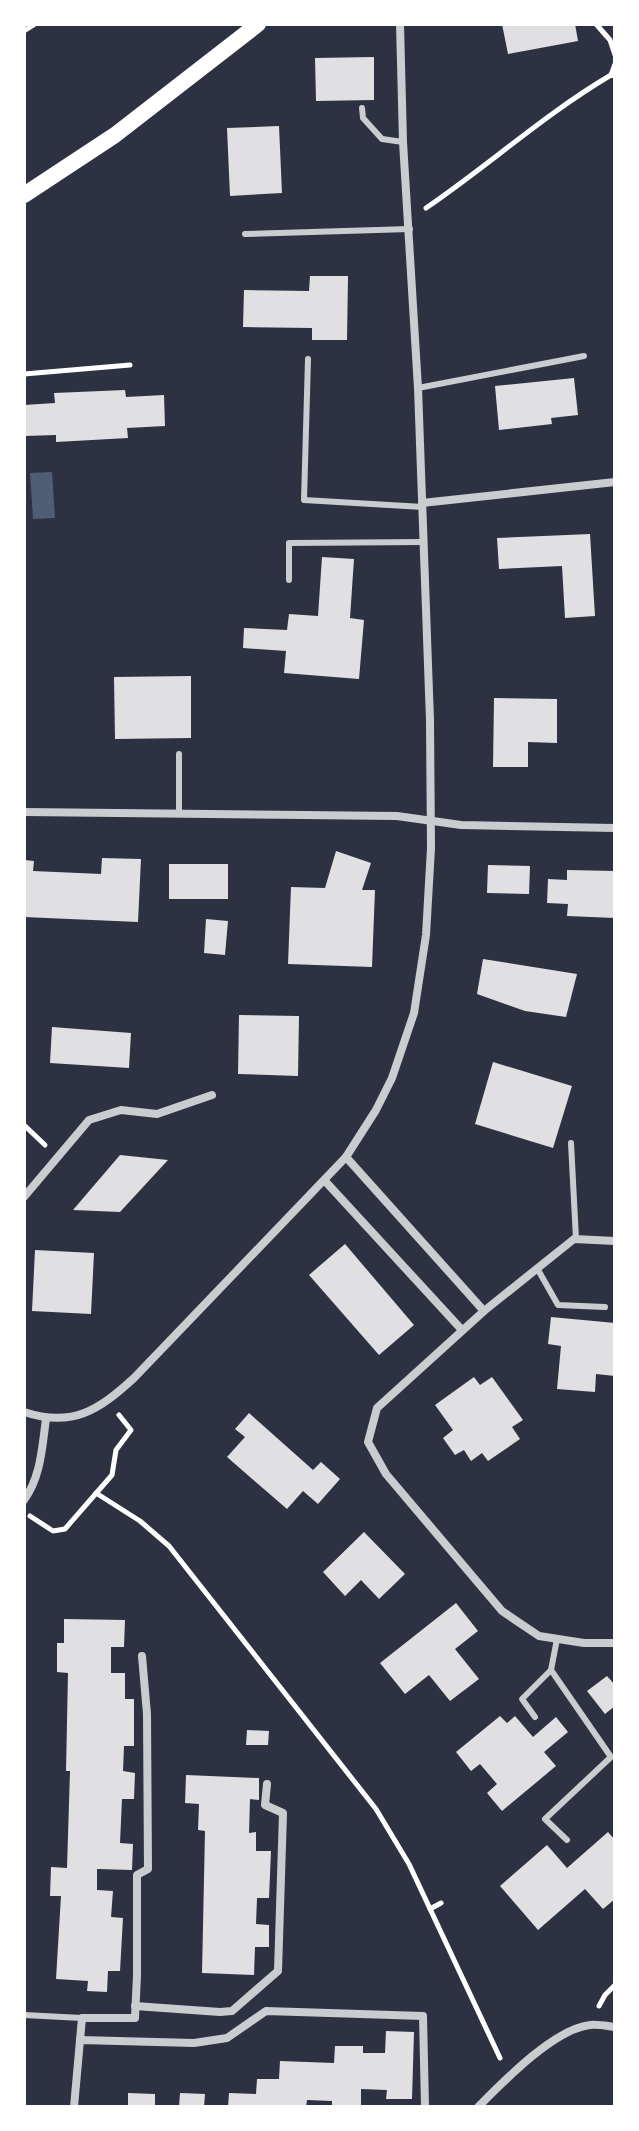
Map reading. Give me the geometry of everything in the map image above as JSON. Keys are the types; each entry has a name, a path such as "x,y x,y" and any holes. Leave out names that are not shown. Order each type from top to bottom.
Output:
{"main road":[{"path":"24,195 115,135 258,24"}],"street":[{"path":"24,1412 46,1419 75,1417 108,1402 134,1378 346,1157 392,1078 414,1013 426,935 431,821 424,542 403,142 400,24"},
{"path":"422,505 615,482"},
{"path":"24,812 397,816 461,825 615,828"},
{"path":"24,1197 89,1120 121,1110 157,1114 212,1095"},
{"path":"346,1157 484,1311"},
{"path":"325,1181 462,1330"},
{"path":"615,1241 574,1239 484,1311 377,1408 368,1442 386,1474 502,1611 539,1636 584,1643 615,1643"},
{"path":"24,1500 33,1488 42,1454 46,1419"},
{"path":"74,2107 82,2018 135,2018 137,1875 148,1869 147,1714 142,1656"},
{"path":"135,2006 232,2011 278,1971 283,1813 265,1805 267,1784"},
{"path":"80,2040 194,2043 227,2038 266,2011 423,2016 425,2107"},
{"path":"478,2107 509,2076 562,2035 589,2025 615,2027"}],"lane":[{"path":"362,108 363,118 382,139 403,142"},
{"path":"245,234 409,225"},
{"path":"418,388 584,356"},
{"path":"308,359 304,500 422,505"},
{"path":"289,580 289,543 424,542"},
{"path":"179,754 179,814"},
{"path":"571,1143 576,1239"},
{"path":"537,1268 558,1305 605,1307"},
{"path":"535,1717 522,1699 551,1670 557,1639"},
{"path":"551,1670 611,1757 545,1819 567,1840"},
{"path":"24,2015 82,2018"}],"path":[{"path":"24,31 35,24"},
{"path":"596,24 610,40 615,55"},
{"path":"409,225 575,96 613,75 615,64"},
{"path":"24,374 130,365"},
{"path":"24,1125 57,1157"},
{"path":"24,1512 53,1531 65,1529 112,1475 116,1450 131,1430 108,1402"},
{"path":"96,1493 140,1521 169,1546 376,1809 409,1864 509,2076"},
{"path":"430,1909 441,1903"}],"water":[{"path":"52,472 55,518 33,519 30,473"}],"building":[{"path":"502,24 575,24 578,41 508,54"},
{"path":"374,57 374,100 316,101 315,58"},
{"path":"279,126 282,193 230,196 227,128"},
{"path":"310,276 348,276 347,340 312,340 312,328 243,327 244,290 309,291"},
{"path":"574,378 578,415 551,418 552,424 499,430 495,386"},
{"path":"125,390 126,397 164,395 165,426 127,428 128,438 56,442 56,435 25,436 24,405 55,403 54,393"},
{"path":"590,534 595,616 565,618 562,566 499,569 497,538"},
{"path":"322,557 354,559 350,618 364,620 359,679 284,673 286,651 243,648 244,628 287,630 289,614 318,616"},
{"path":"191,676 191,738 115,739 114,677"},
{"path":"494,698 557,699 557,743 528,742 528,767 493,767"},
{"path":"336,851 371,863 362,890 375,890 372,967 288,964 291,887 325,888"},
{"path":"102,858 141,859 138,922 24,917 24,860 34,861 33,871 101,874"},
{"path":"169,864 228,864 228,899 169,899"},
{"path":"488,865 530,866 529,894 487,893"},
{"path":"567,870 615,871 615,918 567,916 568,904 547,903 548,879 567,880"},
{"path":"206,919 228,921 225,955 204,953"},
{"path":"483,959 577,974 566,1017 525,1011 477,994"},
{"path":"239,1015 299,1016 298,1076 238,1074"},
{"path":"52,1027 131,1033 129,1068 50,1063"},
{"path":"493,1062 572,1086 553,1148 475,1124"},
{"path":"120,1155 168,1160 120,1212 73,1210"},
{"path":"345,1244 414,1325 379,1355 309,1275"},
{"path":"35,1250 94,1253 91,1314 32,1311"},
{"path":"551,1317 615,1323 615,1376 596,1374 595,1392 557,1389 561,1346 548,1344"},
{"path":"474,1377 480,1385 492,1377 523,1420 512,1427 520,1439 488,1461 482,1453 471,1461 464,1450 455,1455 443,1438 453,1430 435,1405"},
{"path":"249,1413 313,1470 321,1462 340,1479 318,1504 303,1491 287,1509 227,1457 245,1437 235,1429"},
{"path":"364,1532 405,1574 379,1599 361,1580 345,1596 323,1572"},
{"path":"456,1603 478,1631 455,1649 479,1679 450,1701 429,1675 405,1694 380,1663"},
{"path":"64,1619 125,1620 124,1647 111,1647 111,1673 125,1673 125,1699 134,1699 134,1746 124,1746 123,1771 135,1773 134,1799 122,1799 120,1843 133,1844 132,1870 97,1869 97,1890 113,1891 111,1917 123,1918 120,1971 108,1971 107,1992 87,1991 88,1981 56,1979 61,1896 50,1896 51,1867 67,1868 70,1771 66,1771 68,1673 57,1672 57,1643 64,1643"},
{"path":"607,1676 615,1685 615,1706 605,1714 587,1691"},
{"path":"500,1716 507,1723 515,1716 533,1737 556,1717 568,1732 544,1752 556,1766 502,1811 487,1793 497,1784 480,1764 471,1771 456,1752"},
{"path":"247,1730 269,1731 268,1745 246,1745"},
{"path":"186,1775 259,1778 259,1800 250,1799 249,1833 256,1832 256,1851 271,1851 269,1898 257,1898 256,1924 269,1925 269,1947 255,1947 254,1975 202,1973 205,1831 198,1830 199,1804 185,1803"},
{"path":"608,1832 615,1840 615,1899 603,1909 585,1889 538,1930 500,1886 547,1845 567,1868"},
{"path":"386,2031 414,2032 412,2099 386,2099 387,2090 361,2089 361,2107 332,2107 332,2101 307,2100 306,2107 228,2107 229,2093 256,2094 257,2079 279,2079 280,2061 334,2063 335,2046 363,2046 363,2053 385,2053"},
{"path":"128,2093 155,2094 155,2107 128,2107"},
{"path":"180,2093 205,2094 204,2107 179,2107"}]}
